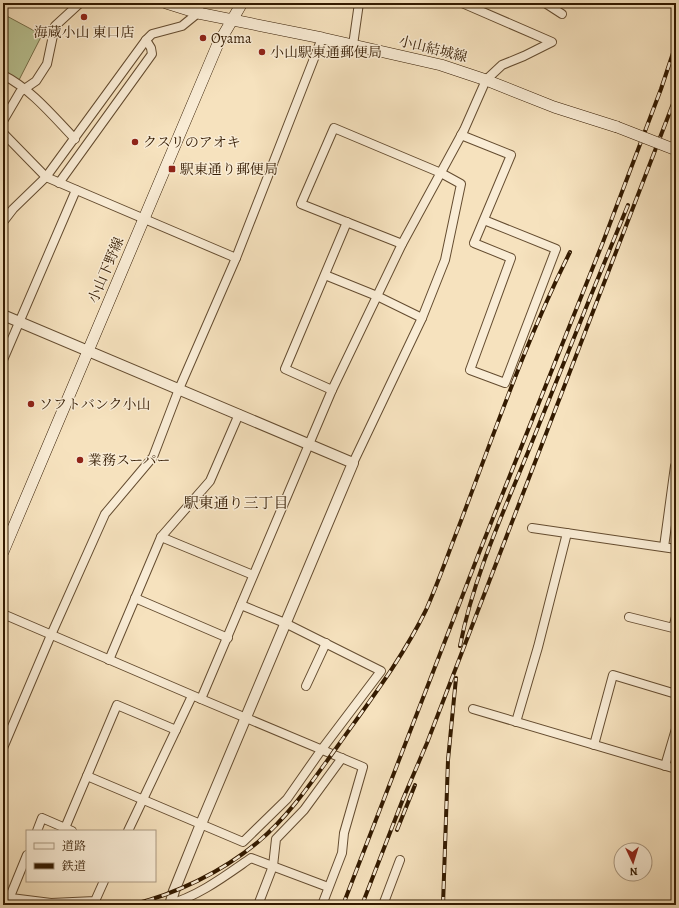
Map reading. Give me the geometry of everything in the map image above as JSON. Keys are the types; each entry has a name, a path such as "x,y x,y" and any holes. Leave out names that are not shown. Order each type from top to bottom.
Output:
{"main road":[{"name":"小山結城線","path":"166,3 199,8 231,20 322,38 441,65 486,80 554,107 676,150"},
{"name":"小山下野線","path":"3,552 217,46 242,3"}],"street":[{"path":"3,122 20,92 36,81 47,64 55,26 80,3"},
{"path":"353,45 359,3"},
{"path":"201,699 332,390 402,244 461,135 486,80 502,65 552,42 462,3"},
{"path":"545,3 562,14"},
{"path":"3,222 13,209 46,177 146,40 152,34 182,26 199,8"},
{"path":"3,748 104,514 153,457 179,389 236,258 322,38"},
{"path":"59,183 152,54 151,48 146,40"},
{"path":"3,75 16,81 77,136 88,143"},
{"path":"169,905 201,824 353,463 422,318 445,260 461,184 441,173 334,128 301,204 402,244"},
{"path":"3,133 46,177 236,258"},
{"path":"461,135 511,155 474,243 511,258 470,370 506,384 556,249 484,220"},
{"path":"3,360 76,190"},
{"path":"332,390 286,369 347,222"},
{"path":"325,275 377,296 422,318"},
{"path":"3,315 353,463"},
{"path":"109,660 161,537 210,480 239,414"},
{"path":"664,548 675,466"},
{"path":"532,528 676,549"},
{"path":"516,722 538,647 567,533"},
{"path":"161,537 253,575"},
{"path":"135,598 228,638"},
{"path":"87,776 243,842 287,799 322,749 381,671 285,623 241,605"},
{"path":"3,614 192,696 363,766 344,833 342,853 322,905"},
{"path":"629,617 673,628 676,617"},
{"path":"306,686 326,644"},
{"path":"594,745 614,675 676,694"},
{"path":"128,830 192,696"},
{"path":"37,830 42,818 68,830 87,776 117,705 176,730"},
{"path":"473,709 676,769"},
{"path":"665,766 676,729"},
{"path":"258,905 273,866 276,839 304,810 342,758"},
{"path":"26,857 6,898 51,904 94,901 104,882"},
{"path":"169,905 213,885 251,858 328,888"},
{"path":"383,905 400,860"}],"green space":[{"path":"3,14 42,35 19,80 3,72"}],"railway":[{"path":"343,905 479,553 603,242 661,89 676,44"},
{"path":"362,905 403,799 427,743 676,96"},
{"path":"460,646 472,596 498,523 628,205"},
{"path":"131,905 165,895 198,881 244,853 270,832 291,809 384,680 417,628 426,610 525,353 570,252"},
{"path":"443,905 448,760 456,678"},
{"path":"397,830 415,785"}],"place":[{"name":"海蔵小山 東口店","path":"84,17"},
{"name":"Oyama","path":"203,38"},
{"name":"小山駅東通郵便局","path":"262,52"},
{"name":"クスリのアオキ","path":"135,142"},
{"name":"駅東通り郵便局","path":"172,169"},
{"name":"ソフトバンク小山","path":"31,404"},
{"name":"業務スーパー","path":"80,460"}],"district":[{"name":"駅東通り三丁目","path":"236,503"}]}
